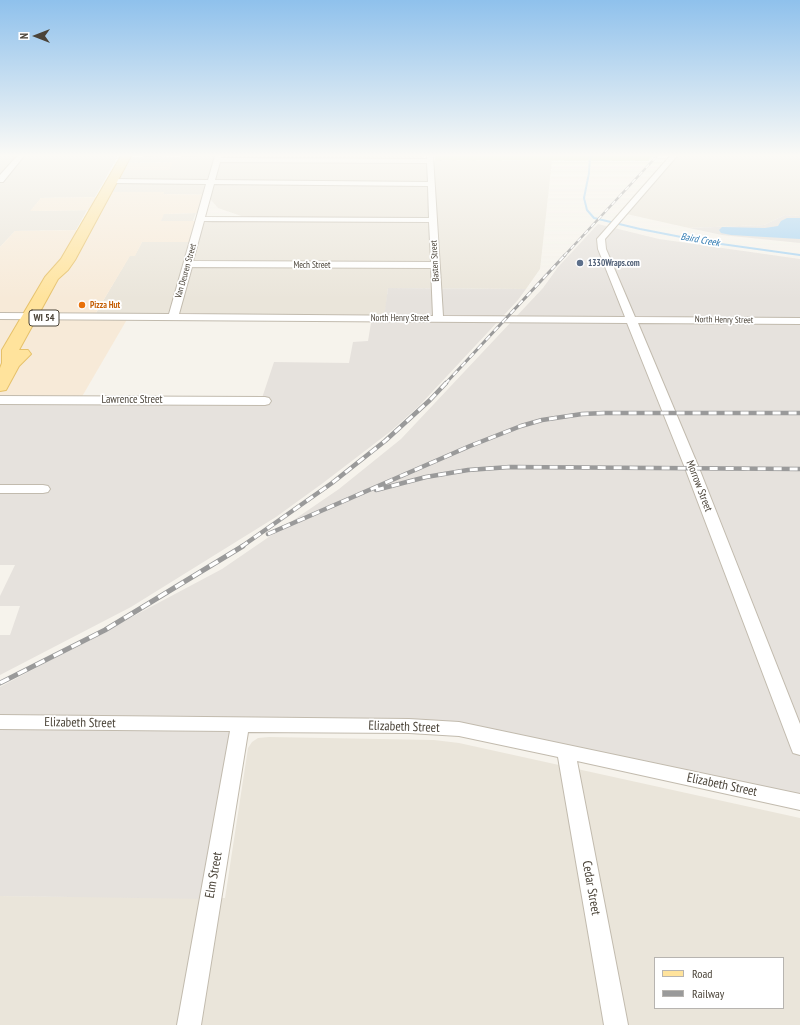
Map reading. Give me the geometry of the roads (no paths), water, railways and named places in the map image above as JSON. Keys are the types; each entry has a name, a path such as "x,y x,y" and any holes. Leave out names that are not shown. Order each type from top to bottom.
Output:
{"main road":[{"name":"WI 54","path":"0,386 11,363 10,350 38,316 66,276 63,267 99,204"}],"street":[{"name":"Basten Street","path":"433,204 438,318"},
{"name":"Morrow Street","path":"632,204 601,239 602,249 692,468 800,748"},
{"name":"Van Deuren Street","path":"173,316 200,219 211,206"},
{"path":"211,206 230,216 255,219"},
{"path":"200,219 433,220"},
{"name":"Mech Street","path":"188,264 436,265"},
{"name":"North Henry Street","path":"0,316 800,321"},
{"name":"Lawrence Street","path":"0,400 265,401"},
{"path":"0,489 43,489"},
{"name":"Elizabeth Street","path":"0,722 409,726 459,730 566,751 800,802"},
{"name":"Elm Street","path":"189,1025 240,725"},
{"name":"Cedar Street","path":"566,751 616,1025"}],"water":[{"path":"787,218 800,218 800,239 731,235 721,233 719,230 722,227 765,228 778,226 781,221"}],"waterway":[{"name":"Baird Creek","path":"585,204 587,210 594,218 640,229 707,242 800,255"}],"railway":[{"path":"564,256 613,204"},
{"path":"445,384 565,255"},
{"path":"241,547 332,483 385,441 430,400 446,383"},
{"path":"268,534 470,446 521,426 542,420 582,414 604,413 800,413"},
{"path":"376,490 426,477 468,470 510,467 800,469"},
{"path":"0,683 105,630 243,546"}],"place":[{"name":"1330Wraps.com","path":"580,263"},
{"name":"Pizza Hut","path":"82,305"}]}
